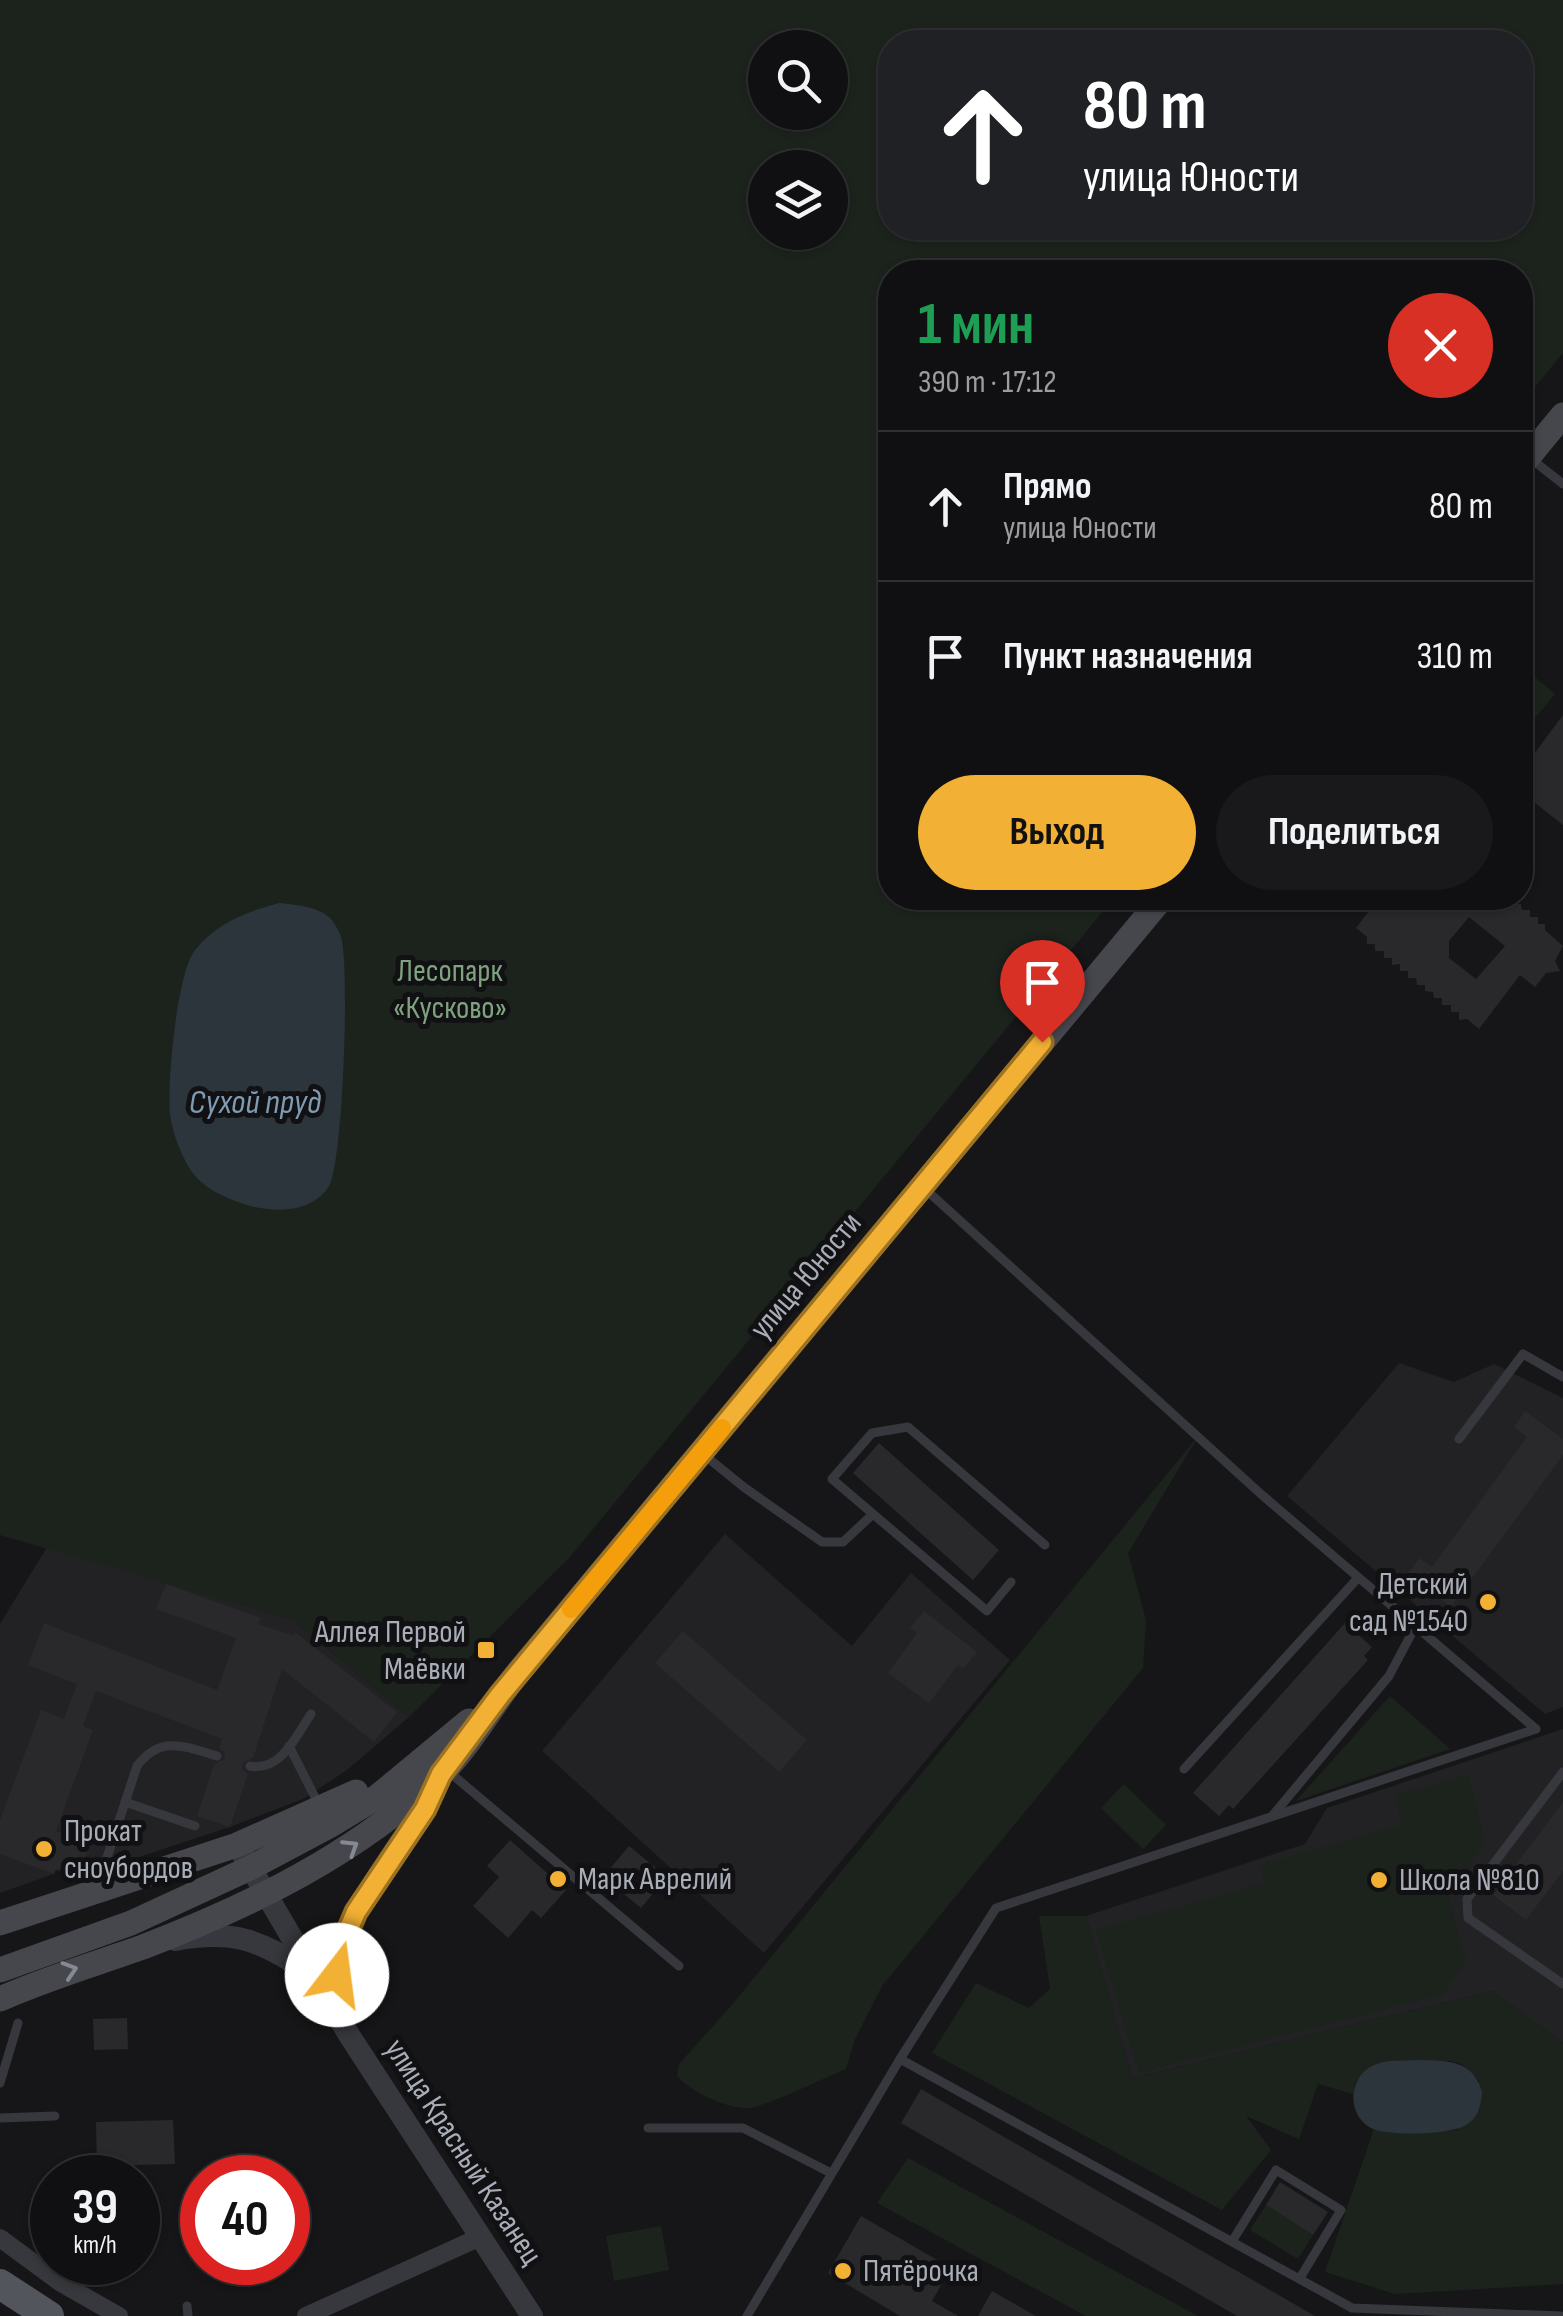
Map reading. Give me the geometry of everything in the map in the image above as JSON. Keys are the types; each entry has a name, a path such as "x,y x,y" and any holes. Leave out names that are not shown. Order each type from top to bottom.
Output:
{"main road":[{"path":"1533,451 1563,415"},
{"name":"улица Юности","path":"0,1998 142,1947 266,1894 372,1834 443,1772 500,1695 1152,910"},
{"name":"улица Юности","path":"0,1970 131,1923 244,1857 328,1826 408,1774 500,1695"},
{"path":"0,1923 96,1891 244,1857 360,1790 408,1774"},
{"path":"0,2284 50,2316"}],"street":[{"path":"348,2035 337,1975 341,1947 356,1912 425,1809 443,1772"},
{"name":"улица Красный Казанец","path":"244,1857 348,2035 532,2316"},
{"path":"142,1947 194,1936 234,1934 273,1949 312,1975"},
{"path":"0,2238 61,2283 120,2316"},
{"path":"306,2316 478,2238"}],"lane":[{"path":"1533,467 1563,484"},
{"path":"746,2316 900,2058 996,1908 1536,1730 1358,1579 922,1186"},
{"path":"1459,1439 1523,1354 1563,1377"},
{"path":"1010,1582 987,1611 832,1479 872,1432 908,1427 1045,1544"},
{"path":"701,1453 822,1542 843,1542 873,1514"},
{"path":"1184,1769 1358,1579"},
{"path":"1271,1817 1389,1676 1415,1627"},
{"path":"250,1766 263,1768 280,1759 311,1714"},
{"path":"96,1891 137,1766 147,1753 166,1745 185,1746 216,1756"},
{"path":"289,1746 322,1810"},
{"path":"443,1772 494,1807 679,1966"},
{"path":"1563,1772 1467,1899 1468,1918 1563,1984"},
{"path":"125,1802 195,1826"},
{"path":"0,2083 18,2023"},
{"path":"900,2058 1352,2308 1561,2316"},
{"path":"0,2118 55,2116"},
{"path":"648,2128 743,2128 831,2172"},
{"path":"1233,2240 1276,2170 1340,2210 1300,2278"}],"shaded area":[{"name":"Детский сад №1540","path":"1399,1363 1454,1382 1494,1364 1563,1398 1563,1707 1545,1714 1287,1496"},
{"path":"725,1534 852,1646 911,1573 1010,1660 764,1953 542,1751"},
{"path":"47,1547 293,1620 409,1717 347,1770 303,1799 78,1877 56,1870 0,1893 0,1624"},
{"name":"Школа №810","path":"1563,1729 1563,2043 1492,1991 1132,2078 1086,1916 1305,1844 1327,1808"}],"green space":[{"name":"Лесопарк «Кусково»","path":"0,0 1563,0 1563,353 1533,389 1533,260 878,260 878,910 1104,910 569,1558 409,1717 293,1620 0,1535"},
{"path":"1533,676 1555,694 1533,720"},
{"path":"1199,1435 1128,1553 1146,1620 1143,1668 882,1986 855,2039 846,2069 749,2108 720,2103 683,2082 677,2076 679,2064 731,2006"},
{"path":"1390,1696 1450,1749 1296,1801"},
{"name":"Школа №810","path":"1468,1775 1486,1841 1449,1897 1466,1961 1444,1994 1139,2073 1096,1930 1264,1883 1260,1864 1402,1825 1395,1795"},
{"path":"1124,1784 1166,1825 1143,1849 1101,1808"},
{"path":"1039,1916 1086,1916 1132,2078 1492,1991 1563,2043 1563,2284 1395,2294 1325,2272 1374,2129 1416,2133 1457,2130 1479,2081 1462,2064 1378,2063 1355,2083 1353,2094 1318,2084 1299,2139 1246,2116 1271,2150 1222,2210 932,2053 976,1983 1029,2008 1050,1989"},
{"path":"908,2158 1198,2316 1086,2316 877,2203"},
{"path":"1266,2205 1313,2235 1298,2259 1250,2230"},
{"path":"661,2226 669,2270 614,2281 606,2236"}],"water":[{"name":"Сухой пруд","path":"279,903 312,909 331,919 341,937 345,984 344,1063 334,1170 322,1195 303,1206 281,1210 238,1202 198,1179 176,1140 169,1099 178,1004 195,950 233,919"},
{"path":"1382,2062 1458,2064 1472,2073 1482,2092 1473,2119 1447,2131 1420,2133 1392,2133 1364,2123 1353,2098 1364,2072"}],"building":[{"path":"1563,715 1563,825 1533,801 1533,755"},
{"path":"1370,910 1530,910 1530,917 1538,917 1538,924 1545,924 1545,930 1563,946 1555,961 1560,971 1546,973 1535,987 1520,975 1479,1029 1467,1019 1459,1020 1459,1012 1451,1012 1451,1005 1442,1005 1442,998 1434,998 1433,992 1425,991 1425,985 1417,985 1416,978 1408,978 1408,971 1400,971 1400,964 1392,965 1392,958 1384,958 1384,951 1375,951 1375,944 1367,944 1367,937 1356,928","holes":["1469,917 1505,946 1476,979 1449,958 1449,941"]},
{"path":"1525,1411 1563,1439 1563,1455 1451,1607 1407,1575 1419,1558 1432,1567 1527,1437 1514,1427"},
{"path":"879,1443 999,1550 973,1580 853,1473"},
{"path":"166,1584 261,1618 258,1624 294,1636 295,1632 397,1712 374,1742 282,1669 253,1758 243,1763 242,1769 248,1774 230,1827 197,1816 214,1764 224,1759 225,1753 219,1748 222,1739 96,1691 83,1726 93,1730 56,1831 91,1843 78,1877 56,1869 54,1874 0,1854 0,1820 41,1710 64,1719 77,1684 28,1665 44,1623 217,1690 236,1638 156,1609"},
{"path":"924,1611 977,1652 963,1669 958,1665 929,1703 888,1673 917,1633 910,1628"},
{"path":"1345,1623 1372,1647 1364,1656 1368,1660 1233,1809 1229,1805 1219,1816 1193,1793"},
{"path":"683,1631 807,1740 779,1772 655,1663"},
{"path":"1563,1802 1563,1871 1526,1920 1493,1895"},
{"path":"510,1840 566,1890 541,1918 532,1910 508,1938 473,1906 499,1877 487,1866"},
{"path":"629,1846 667,1877 641,1908 603,1877"},
{"path":"127,2018 128,2049 94,2050 93,2019"},
{"path":"921,2089 1315,2316 1237,2316 901,2123"},
{"path":"173,2120 175,2164 160,2164 160,2155 97,2155 96,2122"},
{"path":"1280,2182 1328,2212 1313,2235 1266,2205"},
{"path":"861,2216 951,2268 932,2301 958,2316 900,2316 828,2273"},
{"path":"992,2291 1036,2316 978,2316"}],"slow traffic":[{"path":"571,1609 722,1428"}],"place":[{"name":"Детский сад №1540","path":"1488,1602"},
{"name":"Аллея Первой Маёвки","path":"486,1650"},
{"name":"Прокат сноубордов","path":"44,1849"},
{"name":"Марк Аврелий","path":"558,1879"},
{"name":"Школа №810","path":"1379,1880"},
{"name":"Пятёрочка","path":"843,2271"}],"route":[{"path":"337,1975 341,1947 356,1912 425,1809 441,1774 500,1695 1042,1042"}]}
